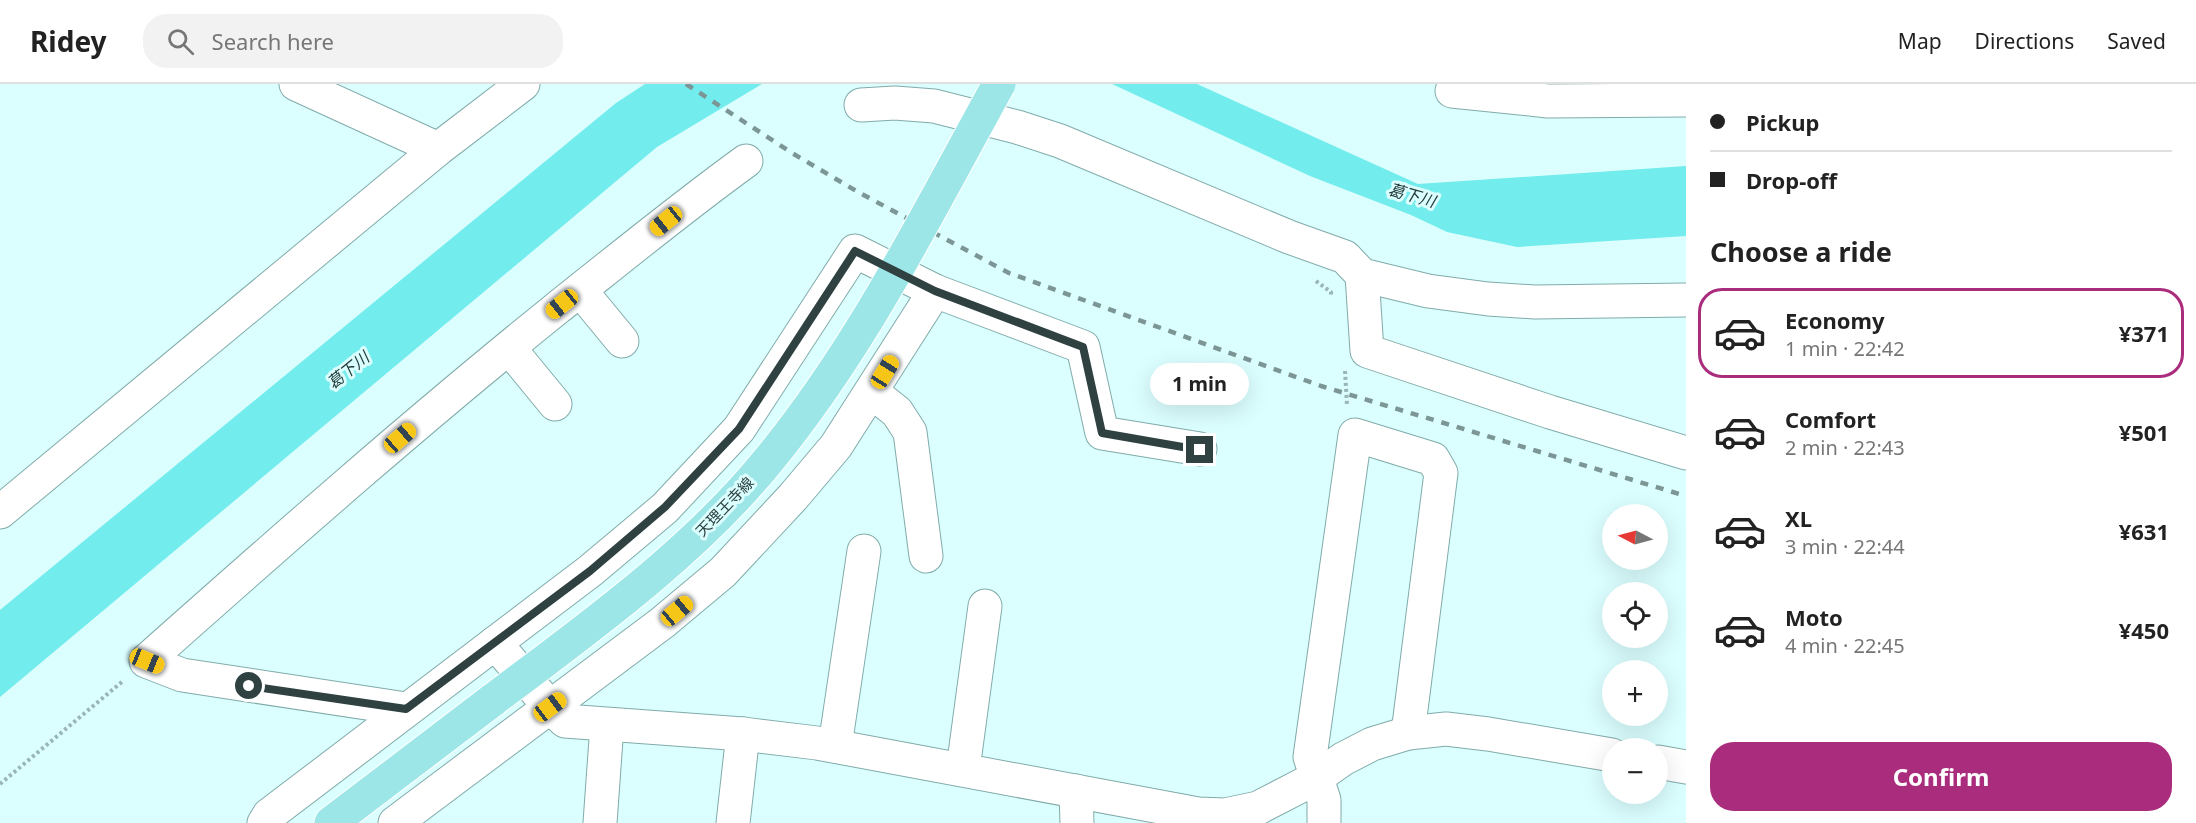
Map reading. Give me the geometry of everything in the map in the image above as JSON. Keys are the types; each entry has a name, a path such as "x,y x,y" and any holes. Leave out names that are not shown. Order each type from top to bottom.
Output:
{"main road":[{"name":"天理王寺線","path":"331,823 593,624 701,533 766,464 827,385 873,313 999,84"}],"street":[{"path":"296,84 438,149"},
{"path":"0,512 438,149 523,84"},
{"path":"1455,84 1452,92 1548,101 1686,100"},
{"path":"861,105 895,103 934,106 1017,127 1060,141 1289,237 1345,257 1362,275 1428,291 1488,299 1535,302 1686,300"},
{"path":"406,709 182,675 147,661 452,393 681,208 746,162"},
{"path":"264,823 269,814 590,571 665,507 739,429 855,251 935,291 1083,347 1102,433 1200,450"},
{"path":"1362,275 1367,351 1550,412 1686,453"},
{"path":"580,290 622,340"},
{"path":"394,823 662,623 723,572 793,497 836,446 935,291"},
{"path":"509,348 555,404"},
{"path":"872,392 897,412 909,432 926,556"},
{"path":"1324,823 1324,800 1310,757 1355,435 1433,459 1441,473 1408,733"},
{"path":"835,746 864,551"},
{"path":"963,769 986,606"},
{"path":"495,644 565,721 742,734 835,746 1198,814 1225,815 1258,808 1372,744 1408,733 1456,730 1602,752"},
{"path":"600,823 607,725"},
{"path":"733,823 742,734"},
{"path":"1668,764 1686,767"},
{"path":"1076,791 1077,823"}],"path":[{"path":"0,784 147,661"}],"water":[{"name":"葛下川","path":"645,84 762,84 657,147 0,697 0,610 616,103"},
{"name":"葛下川","path":"1112,84 1197,84 1418,184 1686,166 1686,236 1517,247 1447,232 1411,215 1310,176"}],"railway":[{"path":"686,84 792,153 858,192 1009,273 1321,386 1686,496"}],"route":[{"path":"249,686 406,709 590,571 665,507 739,429 855,251 935,291 1083,347 1102,433 1200,450"}]}
